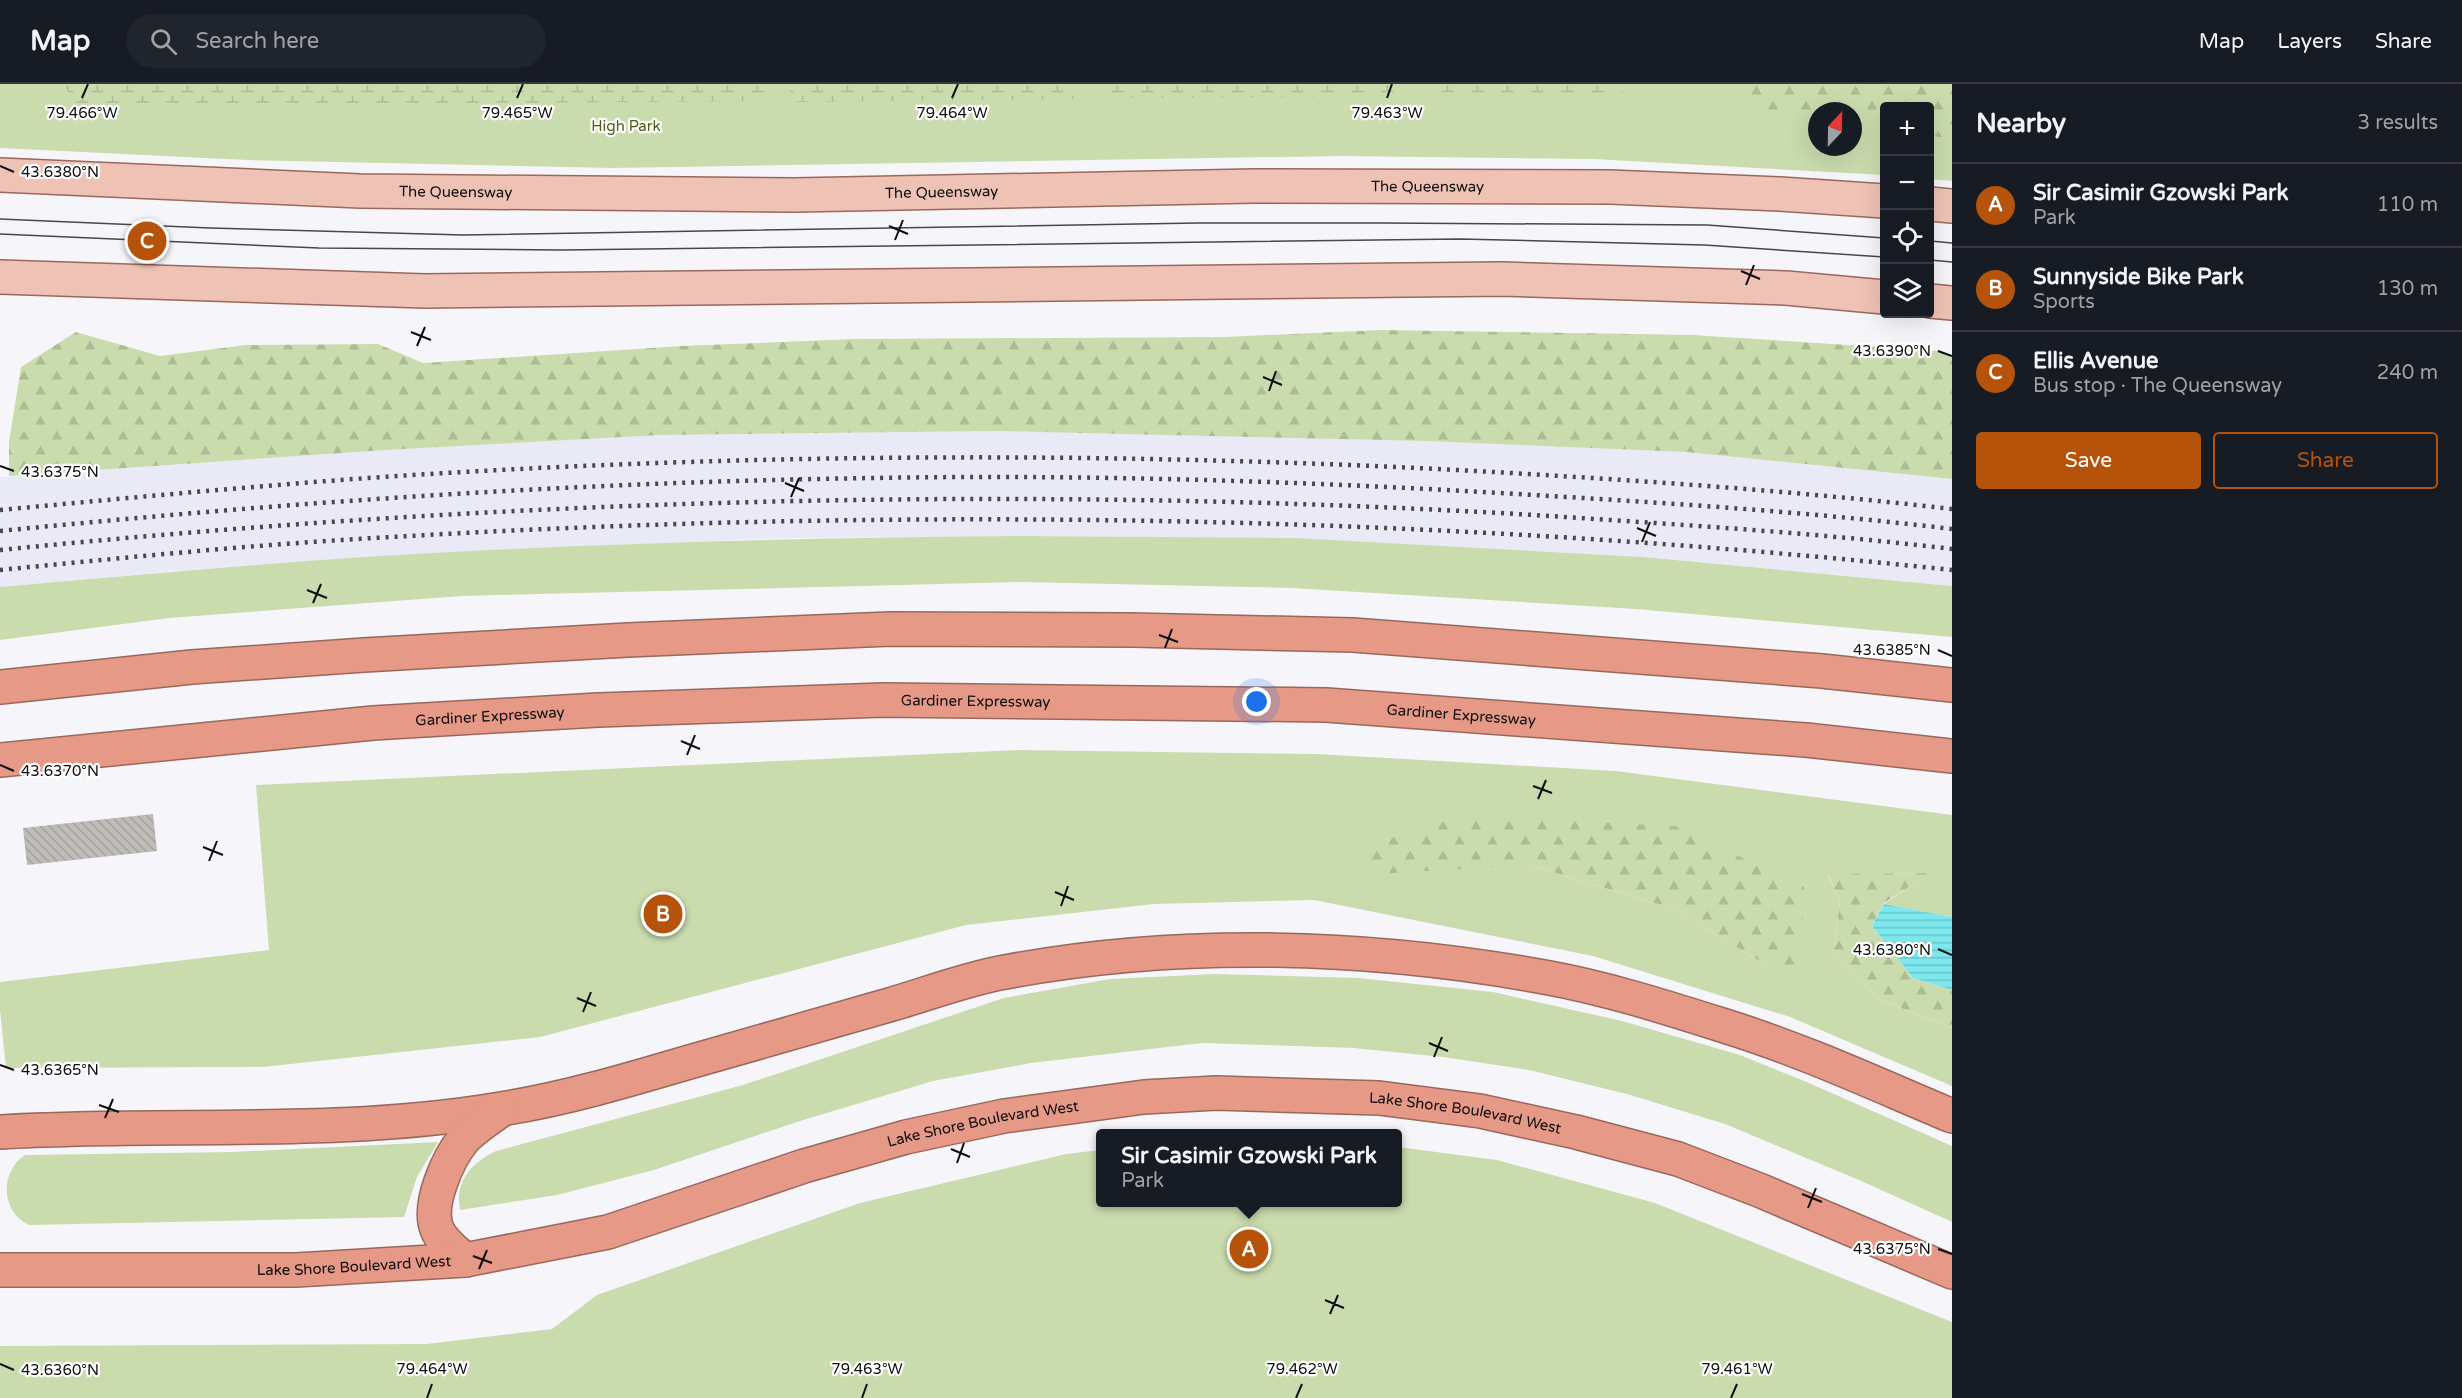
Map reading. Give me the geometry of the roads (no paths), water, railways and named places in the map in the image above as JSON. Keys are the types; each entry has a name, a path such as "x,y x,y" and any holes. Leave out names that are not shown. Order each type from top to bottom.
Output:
{"highway":[{"path":"0,687 192,667 375,654 890,629 1353,635 1788,668 1952,685"},
{"name":"Gardiner Expressway","path":"0,760 373,723 598,710 883,700 1326,705 1806,740 1952,756"},
{"path":"0,1132 346,1124 428,1118 502,1109 609,1086 1001,973 1098,959 1206,951 1289,951 1458,964 1560,981 1730,1028 1799,1052 1952,1116"},
{"name":"Lake Shore Boulevard West","path":"0,1270 296,1270 465,1260 608,1232 804,1166 906,1137 1004,1116 1144,1097 1216,1093 1379,1098 1480,1112 1576,1132 1678,1159 1759,1190 1952,1272"},
{"path":"465,1260 437,1230 434,1216 436,1197 450,1163 465,1137 502,1109"}],"main road":[{"name":"The Queensway","path":"0,175 360,191 795,195 1254,186 1598,187 1780,194 1880,201"},
{"path":"1934,204 1952,206"},
{"path":"0,277 425,291 1502,279 1786,288 1880,297"},
{"path":"1934,301 1952,303"}],"water":[{"path":"1884,904 1952,917 1952,990 1913,978 1872,926"}],"tram line":[{"path":"0,219 463,235 1198,223 1385,223 1707,225 1880,238"},
{"path":"0,234 319,248 562,250 1460,239 1704,245 1880,257"},
{"path":"1934,241 1952,243"},
{"path":"1934,260 1952,262"}],"railway":[{"path":"0,510 286,484 529,468 676,462 971,457 1118,458 1413,468 1707,486 1952,509"},
{"path":"0,531 218,511 436,495 764,480 958,477 1212,480 1466,491 1651,502 1852,518 1952,529"},
{"path":"0,550 193,532 387,518 581,508 969,499 1163,500 1356,506 1701,526 1852,538 1952,549"},
{"path":"0,570 245,547 392,537 587,527 782,521 977,519 1172,521 1368,527 1563,537 1952,570"}],"place":[{"name":"Ellis Avenue","path":"147,241"},
{"name":"Sunnyside Bike Park","path":"663,914"},
{"name":"Sir Casimir Gzowski Park","path":"1249,1249"}],"park label":[{"name":"High Park","path":"626,126"}]}
